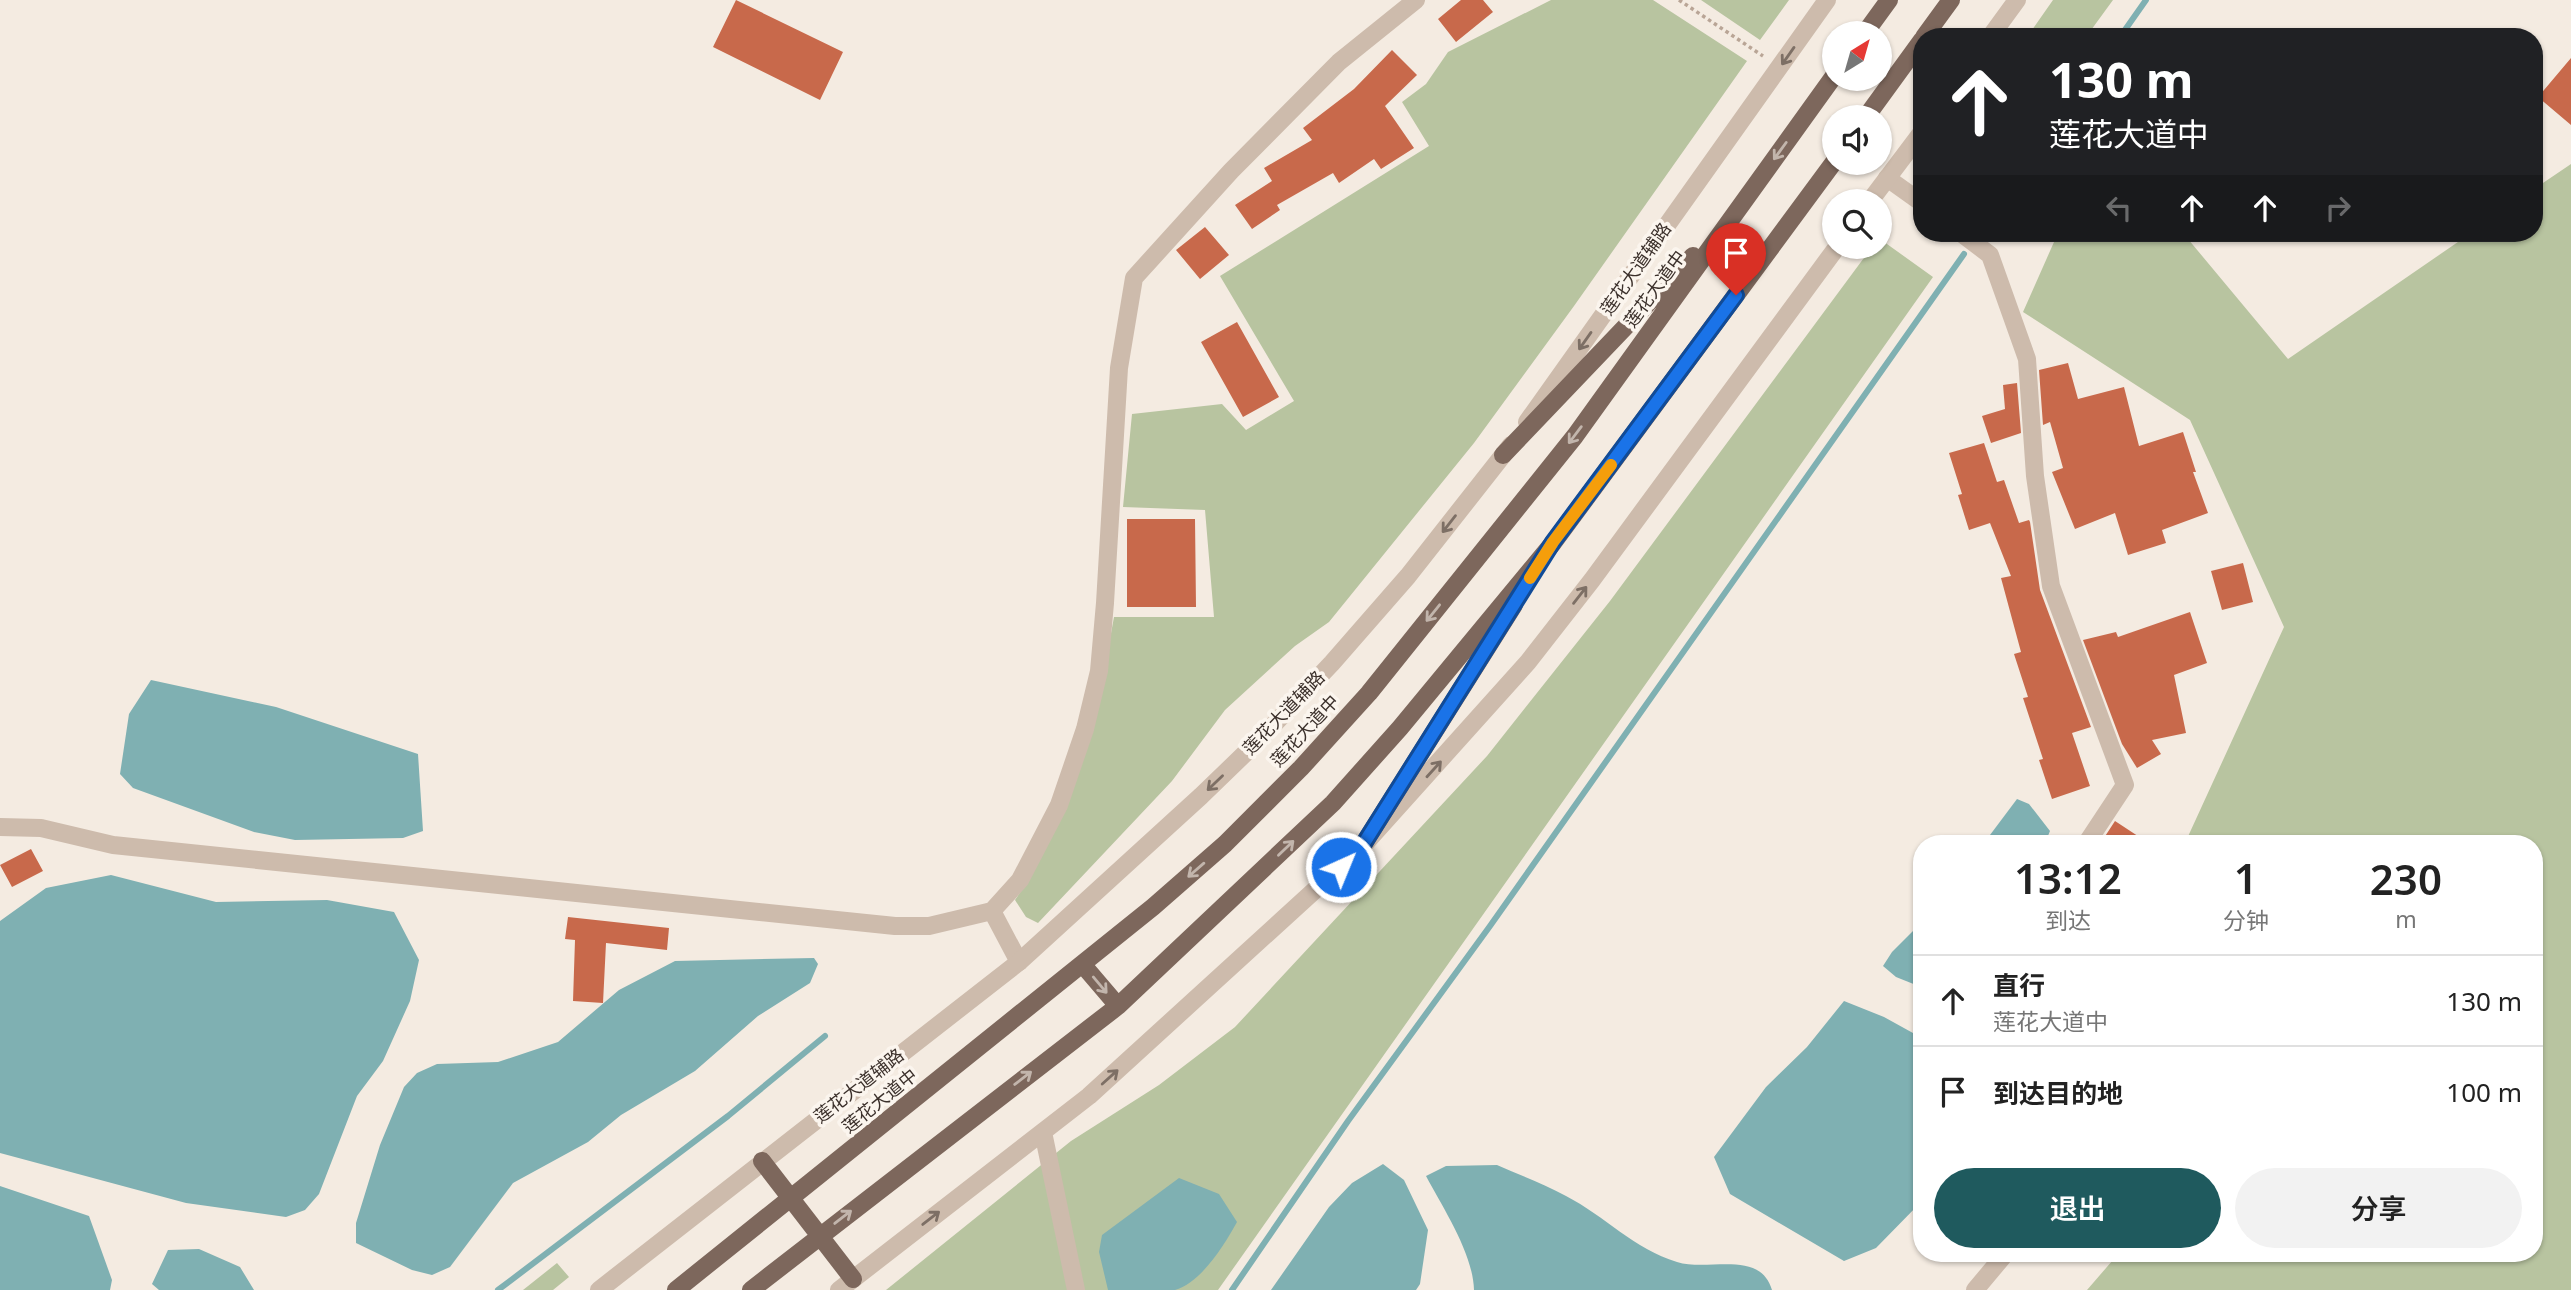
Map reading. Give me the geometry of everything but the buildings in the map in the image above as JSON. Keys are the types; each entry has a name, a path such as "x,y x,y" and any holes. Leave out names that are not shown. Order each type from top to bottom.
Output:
{"main road":[{"path":"1874,21 1889,0"},
{"path":"1931,28 1949,4"},
{"path":"1875,105 1913,52"},
{"name":"莲花大道中","path":"676,1290 1083,965 1225,844 1301,768 1369,693 1575,436 1823,91"},
{"path":"751,1290 1118,1006 1333,803 1400,729 1553,542 1824,175"},
{"path":"1503,455 1739,208"},
{"path":"1361,848 1553,542"},
{"path":"1083,965 1118,1006"},
{"path":"762,1161 819,1236 846,1284"}],"street":[{"path":"0,827 41,828 113,845 895,926 929,926 992,911 1020,880 1059,806 1085,729 1099,671 1119,368 1134,278 1231,170 1339,62 1416,0"},
{"name":"莲花大道辅路","path":"599,1290 1019,962 1201,796 1315,682 1408,576 1503,455 1827,0"},
{"path":"1997,28 2017,0"},
{"path":"1879,189 1913,144"},
{"path":"1887,178 1913,197"},
{"path":"1973,242 1990,255 2026,359 2035,476 2051,586 2125,785 2091,835"},
{"path":"846,1284 1089,1096 1361,848 1536,652 1828,259"},
{"path":"992,911 1019,962"},
{"path":"1043,1132 1076,1290"},
{"path":"1975,1290 1998,1262"}],"path":[{"path":"1679,0 1779,67"}],"green space":[{"path":"1551,0 1653,0 1747,61 1474,443 1329,622 1295,646 1225,710 1172,781 1038,923 1026,917 1015,900 1029,879 1093,731 1114,617 1214,617 1205,510 1123,507 1132,414 1222,404 1246,430 1294,401 1220,276 1429,146 1402,102 1426,84 1448,52"},
{"path":"1701,0 1789,0 1760,40"},
{"path":"2053,0 2113,0 2093,28 2033,28"},
{"path":"2571,164 2571,1290 2087,1290 2111,1262 2543,1262 2543,835 2189,835 2284,627 2190,420 2023,312 2054,242 2190,242 2288,359 2458,242 2543,242 2543,183"},
{"path":"1892,248 1933,277 1218,1290 886,1290 1071,1141 1159,1085 1235,1027 1487,756 1610,601 1863,259 1892,259"},
{"path":"557,1263 569,1277 553,1290 523,1290"}],"water":[{"path":"151,680 276,707 418,754 423,831 403,838 295,840 254,832 133,788 120,774 129,714"},
{"path":"2017,799 2029,804 2050,831 2048,835 1990,835"},
{"path":"111,875 216,902 327,900 394,912 419,960 410,1001 383,1061 357,1096 319,1194 305,1210 286,1217 186,1203 0,1153 0,921 46,888"},
{"path":"1913,931 1913,984 1896,977 1883,966 1892,952"},
{"path":"814,958 818,964 810,983 758,1016 695,1071 621,1115 588,1142 513,1183 450,1267 432,1275 412,1270 356,1243 356,1223 380,1145 404,1087 417,1073 437,1064 498,1062 558,1042 619,990 675,961"},
{"path":"1844,1001 1884,1017 1913,1033 1913,1210 1876,1248 1844,1261 1730,1194 1714,1157 1766,1087 1807,1047"},
{"path":"1383,1164 1404,1180 1428,1230 1420,1284 1416,1290 1271,1290 1329,1207 1352,1183"},
{"path":"1497,1165 1566,1196 1633,1241 1661,1256 1689,1264 1745,1266 1766,1277 1772,1290 1474,1290 1463,1246 1426,1176 1446,1166"},
{"path":"1179,1178 1219,1194 1237,1222 1226,1241 1203,1271 1185,1286 1175,1290 1108,1290 1099,1252 1102,1235"},
{"path":"0,1186 89,1216 112,1280 110,1290 0,1290"},
{"path":"199,1249 240,1267 254,1290 159,1290 152,1284 168,1250"}],"waterway":[{"path":"2126,28 2146,0"},
{"path":"1232,1290 1348,1121 1490,926 1964,254"},
{"path":"498,1290 728,1116 825,1036"}],"slow traffic":[{"path":"1530,578 1553,542 1611,465"}],"route":[{"path":"1341,867 1361,848 1553,542 1736,295"}]}
